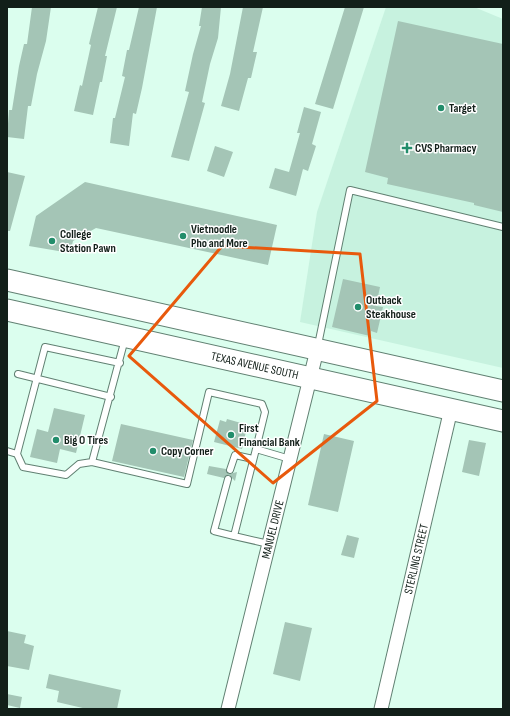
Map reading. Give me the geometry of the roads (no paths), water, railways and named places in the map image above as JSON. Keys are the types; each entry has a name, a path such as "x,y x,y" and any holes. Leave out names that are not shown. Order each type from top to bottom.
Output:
{"main road":[{"path":"7,280 503,391"},
{"name":"TEXAS AVENUE SOUTH","path":"7,310 503,421"}],"street":[{"name":"MANUEL DRIVE","path":"228,709 317,350"},
{"name":"STERLING STREET","path":"381,709 451,409"}],"lane":[{"path":"317,350 350,190 503,227"},
{"path":"92,462 111,397 126,336"},
{"path":"120,363 45,346 17,454 23,466 66,475 79,464 92,462 187,484 209,392 262,404 265,412 234,536"},
{"path":"18,374 111,397"},
{"path":"256,449 290,459"},
{"path":"7,451 17,454"},
{"path":"230,470 235,455 253,459"},
{"path":"228,479 214,531 269,544"}],"place":[{"name":"Target","path":"441,108"},
{"name":"CVS Pharmacy","path":"407,148"},
{"name":"Vietnoodle Pho and More","path":"183,236"},
{"name":"College Station Pawn","path":"52,241"},
{"name":"Outback Steakhouse","path":"358,307"},
{"name":"First Financial Bank","path":"231,435"},
{"name":"Big O Tires","path":"56,440"},
{"name":"Copy Corner","path":"153,451"}]}
